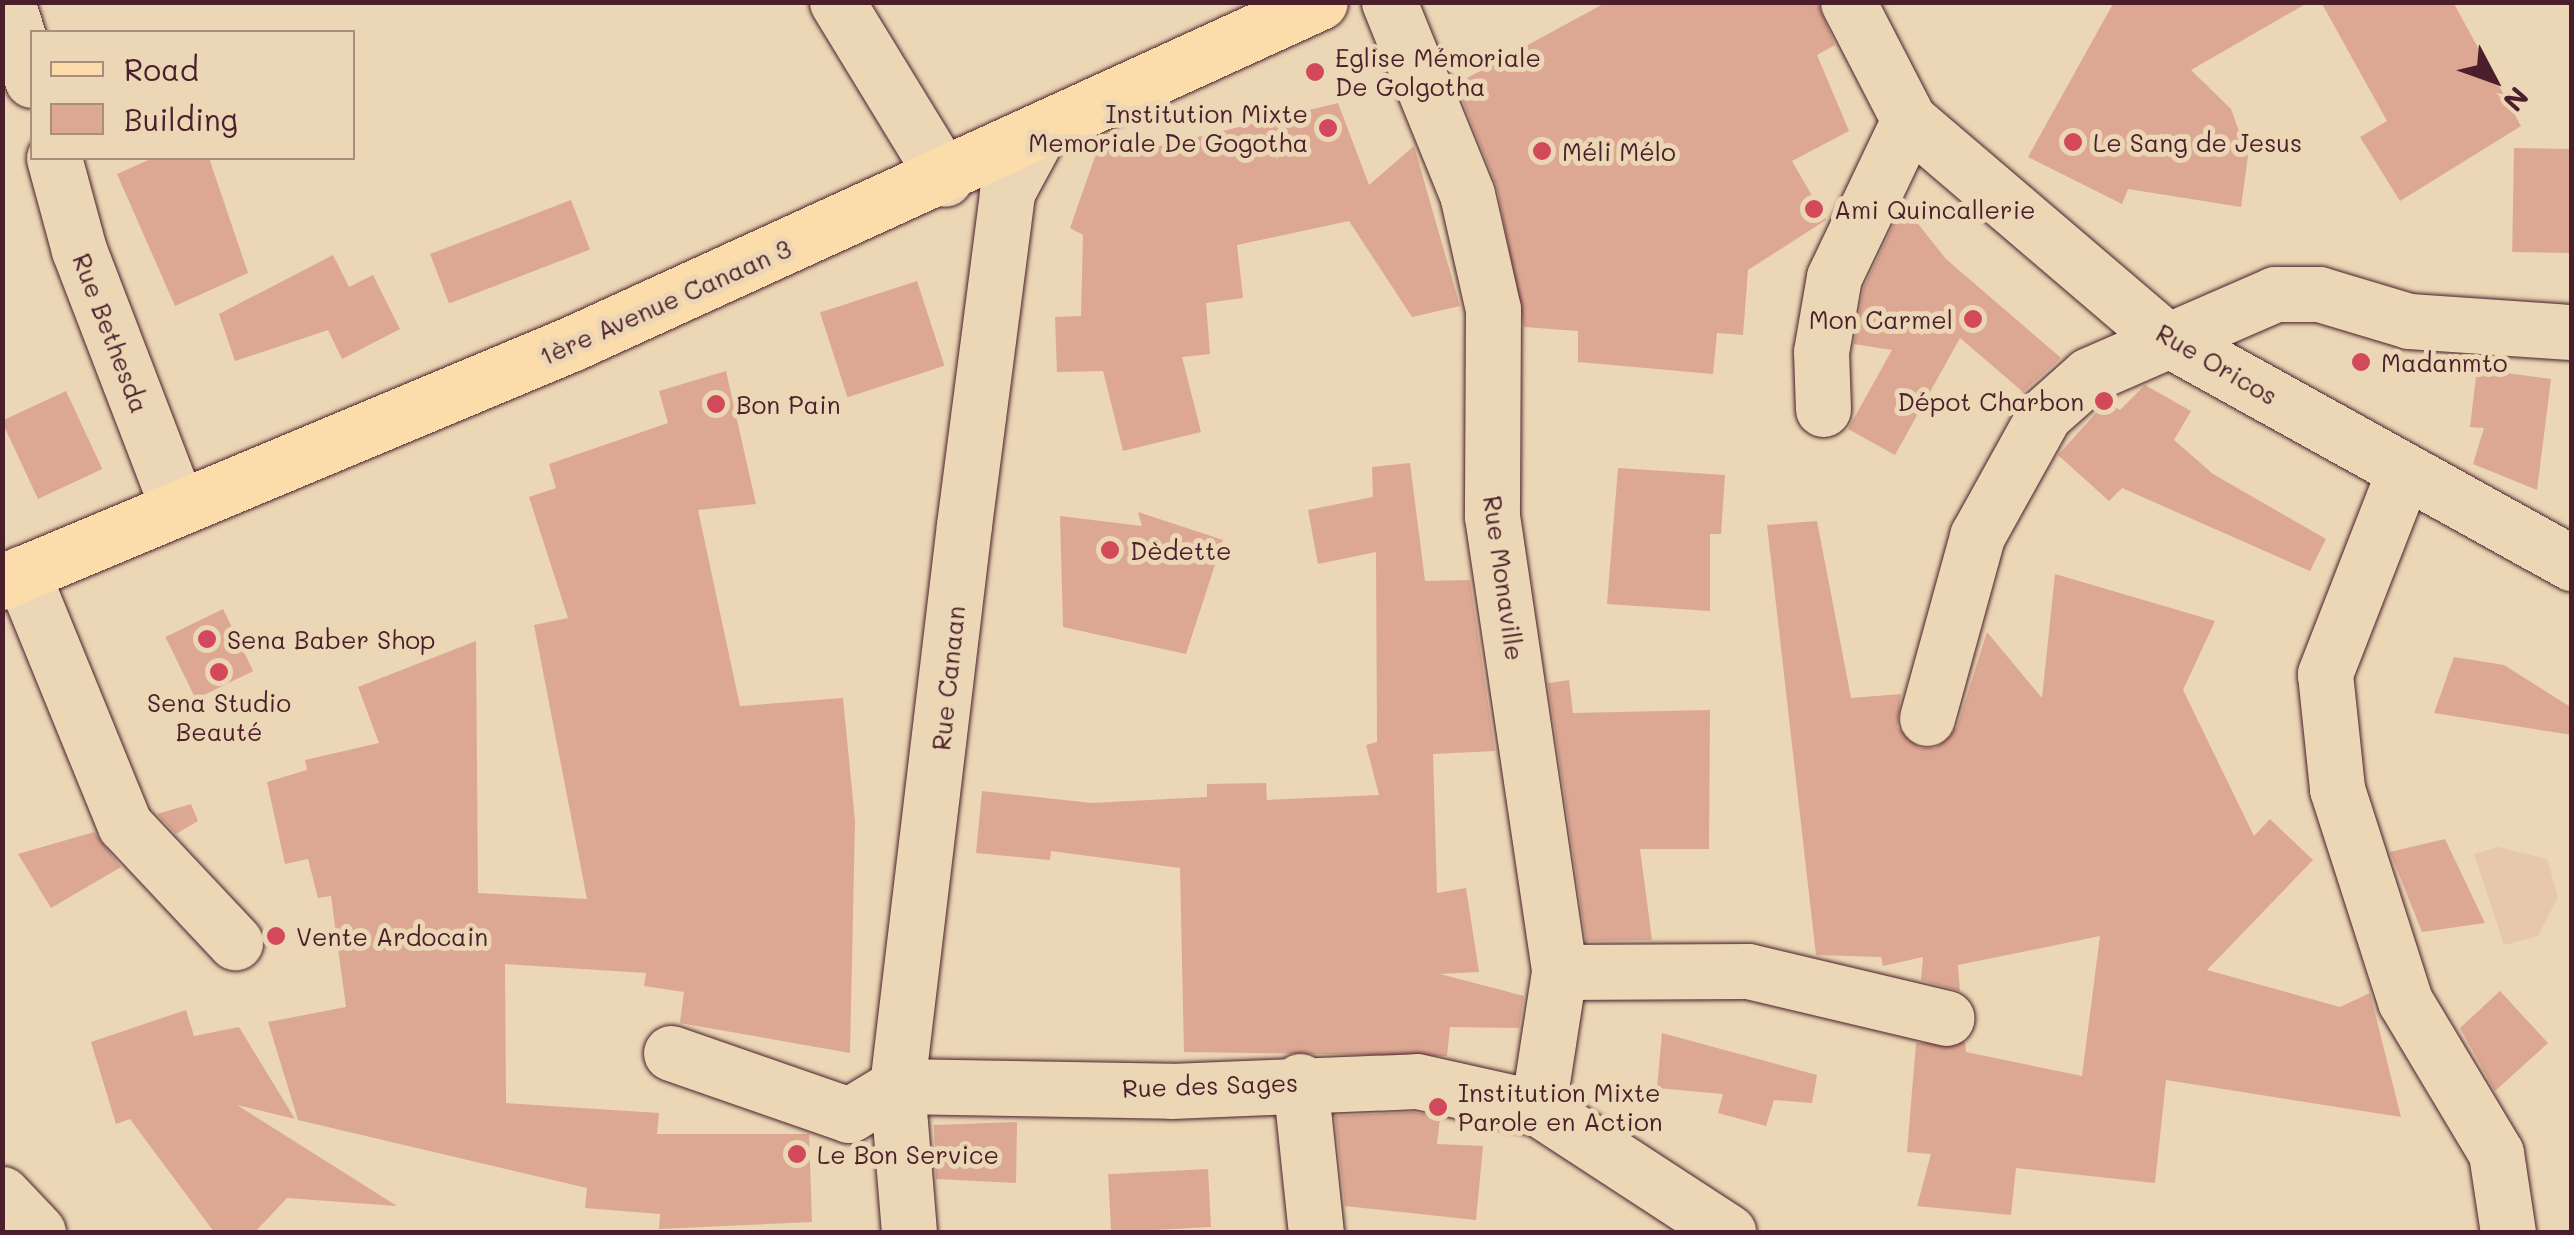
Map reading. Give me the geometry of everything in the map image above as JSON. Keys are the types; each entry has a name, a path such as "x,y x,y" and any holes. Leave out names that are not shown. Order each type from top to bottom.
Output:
{"main road":[{"name":"1ère Avenue Canaan 3","path":"12,578 944,179 1320,2"}],"street":[{"path":"6,2 30,74"},
{"path":"836,2 944,179"},
{"name":"Rue Monaville","path":"1389,2 1466,194 1493,308 1492,516 1559,972 1538,1108"},
{"name":"Rue Oricos","path":"1848,2 1909,120 2162,336 2572,563"},
{"path":"1823,409 1820,352 1834,277 1909,120"},
{"name":"Rue Canaan","path":"909,1232 897,1086 1007,192 1040,131"},
{"name":"Rue Bethesda","path":"55,160 177,505"},
{"path":"1926,718 1977,536 2044,415 2089,375 2162,336 2275,294 2319,294 2409,321 2572,332"},
{"path":"2404,471 2325,674 2337,789 2405,1000 2496,1153 2508,1232"},
{"path":"12,578 125,825 235,942"},
{"path":"1559,972 1748,971 1947,1018"},
{"path":"671,1053 849,1115 897,1086"},
{"path":"1300,1081 1316,1232"},
{"name":"Rue des Sages","path":"897,1086 1172,1091 1300,1081 1417,1081 1538,1108 1728,1232"},
{"path":"2,1194 38,1232"}],"shaded area":[{"path":"2498,847 2547,859 2558,897 2538,936 2504,945 2474,854"}],"building":[{"path":"1607,2 1817,2 1835,45 1817,55 1849,131 1792,161 1826,220 1748,270 1743,335 1717,333 1713,374 1578,362 1578,331 1524,327 1497,187 1456,84"},
{"path":"2114,2 2309,2 2191,70 2231,109 2248,156 2241,207 2128,189 2122,204 2028,157"},
{"path":"2321,2 2453,2 2521,126 2400,201 2360,137 2387,121"},
{"path":"1338,103 1369,185 1414,146 1460,306 1412,317 1349,221 1237,245 1243,298 1206,303 1210,354 1182,357 1201,432 1123,451 1103,371 1057,372 1055,317 1081,316 1083,235 1070,228 1097,151 1146,139 1148,149"},
{"path":"2514,148 2572,149 2570,253 2512,252"},
{"path":"148,160 210,160 248,273 175,306 117,174"},
{"path":"571,200 590,249 449,304 430,254"},
{"path":"1903,205 1946,259 2061,358 2023,392 1960,338 1895,455 1848,429 1892,350 1854,344 1864,287"},
{"path":"333,255 349,287 373,275 400,329 342,359 328,330 235,361 219,314"},
{"path":"917,281 945,366 847,397 820,313"},
{"path":"2477,369 2551,379 2537,490 2473,464 2484,428 2470,427"},
{"path":"726,371 756,504 698,510 740,706 843,698 855,821 850,1053 680,1023 684,992 644,986 646,973 505,964 506,1103 659,1113 657,1134 809,1134 812,1222 659,1229 660,1214 585,1208 587,1188 298,1120 268,1022 346,1007 331,896 318,898 308,859 285,864 267,782 307,770 305,760 379,743 358,687 476,641 478,893 587,899 534,625 568,618 529,497 556,488 549,464 668,423 659,391"},
{"path":"2145,385 2191,411 2174,440 2213,474 2326,539 2310,571 2122,488 2109,501 2058,455 2106,402 2120,410"},
{"path":"66,391 102,469 38,499 2,421"},
{"path":"1410,463 1425,581 1470,580 1495,751 1433,754 1437,893 1466,888 1479,972 1440,974 1524,996 1519,1028 1450,1027 1447,1056 1184,1052 1180,868 1051,851 1050,860 976,853 982,791 1092,803 1207,797 1207,784 1266,783 1267,800 1379,795 1366,745 1377,742 1376,552 1318,564 1308,510 1373,497 1372,467"},
{"path":"1618,468 1725,475 1721,534 1710,534 1710,611 1607,604"},
{"path":"1138,512 1223,540 1186,654 1063,627 1060,516 1142,526"},
{"path":"1817,521 1851,698 1901,694 1897,727 1920,748 1936,748 1957,727 1987,632 2042,698 2055,574 2215,621 2183,690 2254,836 2270,819 2313,860 2207,970 2340,1007 2370,993 2401,1117 2166,1080 2155,1183 2016,1168 2011,1215 1917,1206 1931,1154 1907,1152 1916,1043 1965,1042 1966,1052 2082,1076 2100,936 1958,965 1960,991 1921,980 1923,957 1883,966 1881,957 1816,955 1767,525"},
{"path":"223,609 253,671 196,699 165,637"},
{"path":"2454,657 2504,665 2572,708 2572,735 2434,713"},
{"path":"1569,680 1573,713 1710,710 1709,849 1640,849 1652,940 1586,941 1548,683"},
{"path":"191,804 198,821 176,834 157,814"},
{"path":"94,832 121,867 51,908 18,854"},
{"path":"2445,839 2485,923 2422,932 2390,852"},
{"path":"2500,991 2548,1043 2495,1091 2460,1028"},
{"path":"186,1010 194,1036 239,1027 295,1119 237,1105 397,1206 287,1198 255,1232 214,1232 130,1119 116,1124 91,1042"},
{"path":"1662,1033 1817,1075 1812,1103 1774,1100 1766,1126 1718,1113 1723,1094 1657,1088"},
{"path":"1414,1112 1440,1118 1437,1144 1483,1146 1476,1220 1345,1206 1335,1116"},
{"path":"1017,1122 1016,1183 936,1179 934,1125"},
{"path":"1208,1169 1211,1227 1111,1232 1108,1174"}],"place":[{"name":"Eglise Mémoriale De Golgotha","path":"1315,72"},
{"name":"Institution Mixte Memoriale De Gogotha","path":"1328,128"},
{"name":"Le Sang de Jesus","path":"2073,142"},
{"name":"Méli Mélo","path":"1542,151"},
{"name":"Ami Quincallerie","path":"1814,209"},
{"name":"Mon Carmel","path":"1973,319"},
{"name":"Madanmto","path":"2361,362"},
{"name":"Dépot Charbon","path":"2104,401"},
{"name":"Bon Pain","path":"716,404"},
{"name":"Dèdette","path":"1110,550"},
{"name":"Sena Baber Shop","path":"207,639"},
{"name":"Sena Studio Beauté","path":"219,672"},
{"name":"Vente Ardocain","path":"276,936"},
{"name":"Institution Mixte Parole en Action","path":"1438,1107"},
{"name":"Le Bon Service","path":"797,1154"}]}
